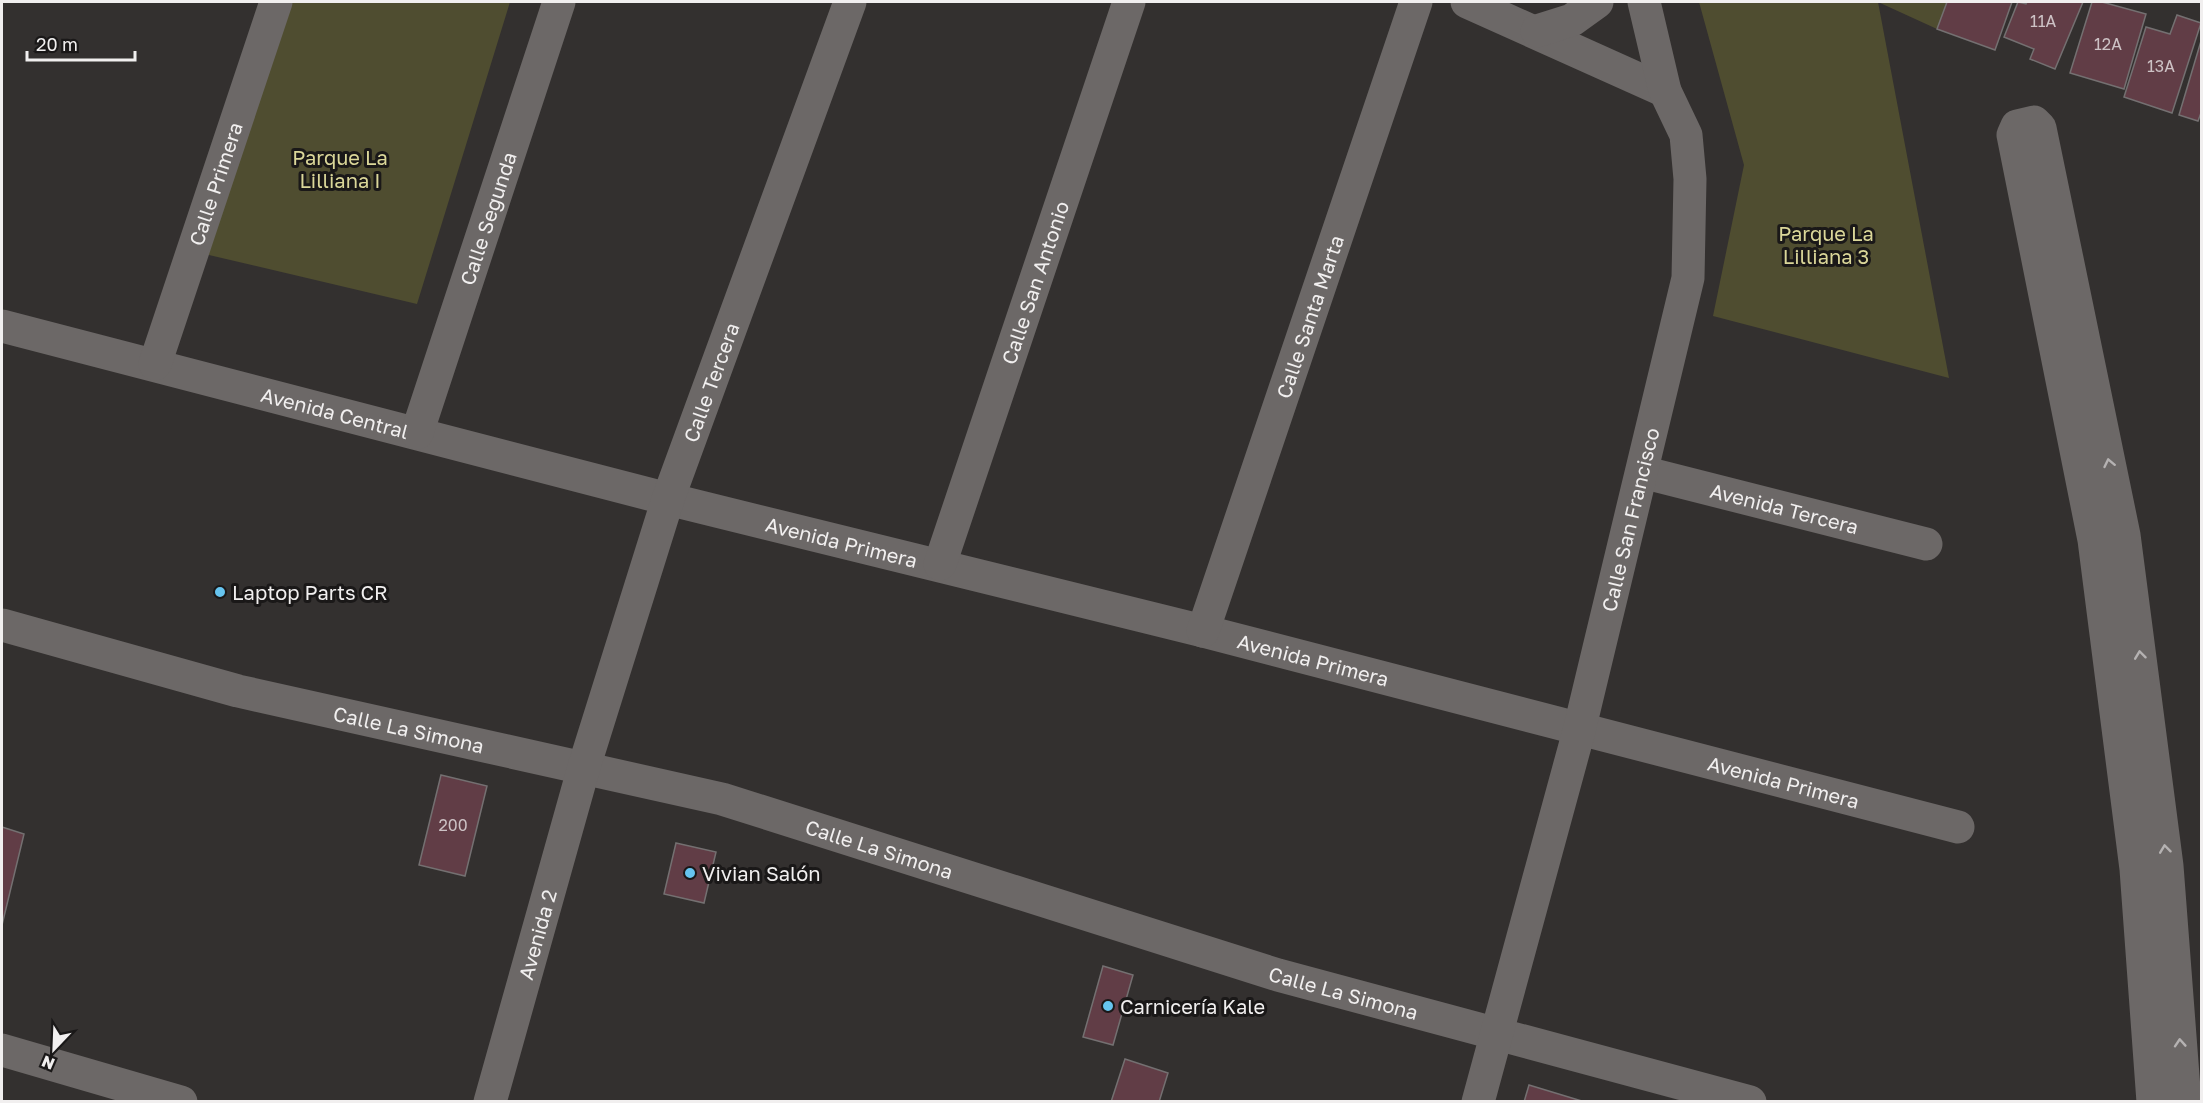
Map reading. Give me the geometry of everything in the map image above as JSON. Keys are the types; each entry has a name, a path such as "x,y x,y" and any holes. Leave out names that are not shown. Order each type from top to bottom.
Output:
{"street":[{"name":"Calle Primera","path":"155,364 276,2"},
{"name":"Calle Segunda","path":"417,433 560,2"},
{"name":"Calle Tercera","path":"584,767 668,499 850,2"},
{"name":"Calle San Antonio","path":"940,564 1129,2"},
{"name":"Calle Santa Marta","path":"1203,631 1416,2"},
{"path":"1467,2 1537,31 1665,91"},
{"path":"1537,31 1572,20 1597,2"},
{"name":"Calle San Francisco","path":"1478,1101 1579,731 1688,278 1690,179 1686,135 1665,91 1644,2"},
{"path":"2153,1101 2136,869 2094,540 2013,135 2017,126 2034,122 2040,128 2124,535 2167,866 2185,1101"},
{"name":"Avenida Central","path":"2,326 668,499"},
{"name":"Avenida Tercera","path":"1642,471 1926,544"},
{"name":"Avenida Primera","path":"668,499 940,564 1579,731 1958,827"},
{"name":"Calle La Simona","path":"2,626 238,691 722,799 1278,975 1750,1101"},
{"name":"Avenida 2","path":"490,1101 584,767"},
{"path":"2,1050 181,1101"}],"green space":[{"name":"Parque La Lilliana I","path":"277,2 510,2 417,304 192,251"},
{"name":"Parque La Lilliana 3","path":"1699,2 1878,2 1949,378 1713,316 1744,165"},
{"path":"1878,2 1947,2 1937,29"}],"building":[{"path":"1947,2 2012,2 1995,50 1937,29"},
{"path":"2018,2 2026,4 2027,2 2083,2 2055,69 2030,59 2034,49 2004,37"},
{"path":"2092,2 2102,2 2146,14 2124,89 2070,73"},
{"path":"2177,15 2201,23 2172,113 2124,97 2146,27 2170,34"},
{"path":"2201,41 2202,110 2198,121 2179,115"},
{"path":"441,775 487,786 465,876 419,865"},
{"path":"2,827 24,834 2,925"},
{"name":"Vivian Salón","path":"676,843 716,852 704,903 664,894"},
{"name":"Carnicería Kale","path":"1103,966 1133,975 1113,1045 1083,1037"},
{"path":"1125,1059 1168,1073 1159,1102 1111,1102"},
{"path":"1529,1085 1585,1102 1524,1102"}],"place":[{"name":"Laptop Parts CR","path":"220,592"},
{"name":"Vivian Salón","path":"690,873"},
{"name":"Carnicería Kale","path":"1108,1006"}]}
